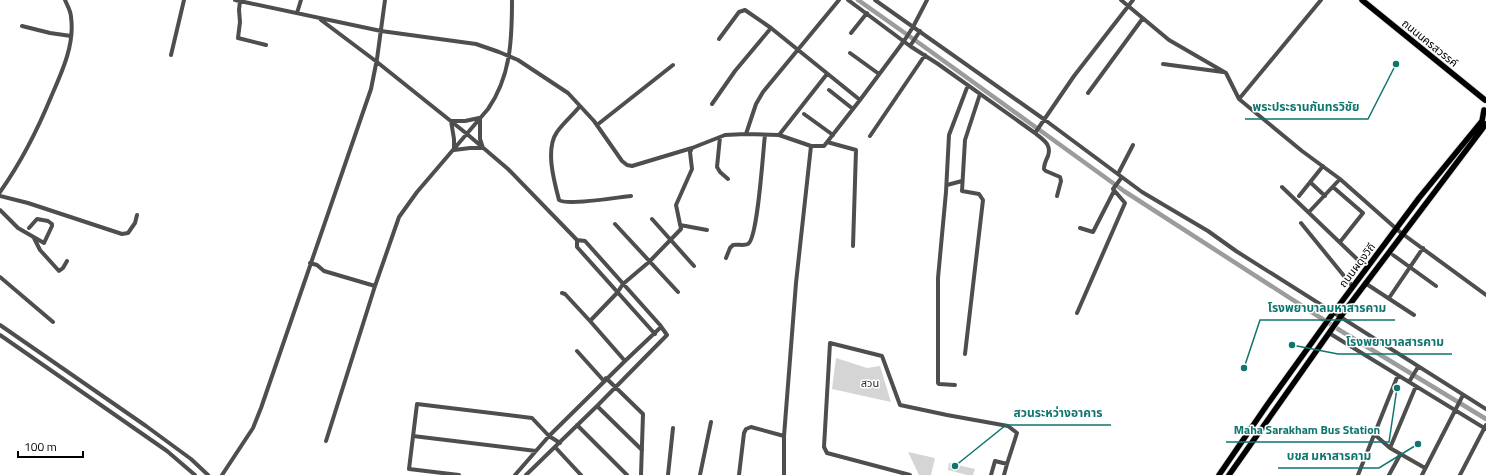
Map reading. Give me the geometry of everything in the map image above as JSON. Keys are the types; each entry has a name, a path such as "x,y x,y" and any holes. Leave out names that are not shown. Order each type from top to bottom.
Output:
{"main road":[{"name":"ถนนนครสวรรค์","path":"1362,0 1486,100"},
{"name":"ถนนผดุงวิถี","path":"1219,475 1332,314 1419,198 1482,121 1485,112 1483,106 1486,100"},
{"name":"ถนนผดุงวิถี","path":"1229,475 1339,318 1486,124"}],"street":[{"path":"0,192 28,148 61,75 71,36 71,15 65,0"},
{"path":"171,55 184,0"},
{"path":"266,45 238,38 240,22 238,0 381,31 476,44 518,60 568,93 597,125 622,161 632,166 692,148 725,135 779,135 810,146 824,146 914,27 927,0"},
{"path":"297,13 302,0"},
{"path":"222,475 253,428 257,419 314,264 371,89 377,62 385,0"},
{"path":"326,441 375,286 399,217 417,192 454,150 496,97 505,75 509,56 512,0"},
{"path":"746,134 756,104 763,92 839,0"},
{"path":"848,0 910,46 1036,132 1049,146 1050,150 1044,169 1060,177 1061,181 1057,196"},
{"path":"876,0 1142,192 1208,231 1332,314 1486,409"},
{"path":"1121,0 1169,40 1226,73 1239,99 1302,152 1340,179 1397,229 1486,295"},
{"path":"1036,132 1074,76 1133,0"},
{"path":"1239,99 1321,0"},
{"path":"719,39 739,12 745,10 771,28 860,100"},
{"path":"851,33 867,13"},
{"path":"320,18 451,121 508,169 577,240 585,241 667,335 527,475"},
{"path":"1088,93 1143,18"},
{"path":"22,26 71,36"},
{"path":"712,104 734,71 771,28"},
{"path":"910,46 920,31"},
{"path":"850,53 879,74"},
{"path":"870,136 925,55"},
{"path":"1163,64 1226,73"},
{"path":"597,125 673,65"},
{"path":"779,135 827,74"},
{"path":"955,385 938,383 938,278 951,129 968,85"},
{"path":"829,90 853,109"},
{"path":"965,354 982,200 980,194 962,191 962,181 965,140 980,94"},
{"path":"580,106 556,133 551,146 550,155 559,200 562,202 577,202 631,196"},
{"path":"804,114 833,134"},
{"path":"451,121 472,121 481,117"},
{"path":"481,117 479,135 483,148"},
{"path":"451,121 454,150"},
{"path":"726,258 730,248 733,245 748,244 756,224 764,134"},
{"path":"720,137 717,167 728,179"},
{"path":"827,142 856,150 853,246"},
{"path":"1080,228 1093,232 1114,190 1133,145"},
{"path":"784,475 784,436 796,283 810,146"},
{"path":"454,150 462,148 483,148"},
{"path":"590,321 617,293 623,284 649,262 681,229 676,205 692,169 690,152 692,148"},
{"path":"1299,196 1323,166"},
{"path":"1309,212 1340,179"},
{"path":"946,185 962,181"},
{"path":"1310,182 1325,196"},
{"path":"1282,187 1357,259"},
{"path":"1333,187 1363,213 1340,242"},
{"path":"1077,313 1125,203 1114,190"},
{"path":"0,196 28,202 122,234 128,233 136,223 137,215"},
{"path":"0,210 18,228 44,243 52,224 48,221 37,219 29,228"},
{"path":"652,219 694,266"},
{"path":"1301,223 1353,287"},
{"path":"615,224 678,292"},
{"path":"680,225 707,230"},
{"path":"34,237 40,250 59,271 66,261"},
{"path":"577,240 577,247 654,334"},
{"path":"1389,298 1423,248"},
{"path":"1393,255 1436,286"},
{"path":"314,264 324,271 375,286"},
{"path":"0,277 53,322"},
{"path":"1365,283 1414,315"},
{"path":"562,293 565,294 625,361"},
{"path":"0,325 146,426 191,459 208,475"},
{"path":"514,475 549,436 661,327"},
{"path":"1331,331 1455,411 1486,428 1460,475"},
{"path":"0,335 161,447 195,475"},
{"path":"910,475 827,453 824,447 830,343 882,356 900,405 947,416 1008,426 1017,433 1004,475"},
{"path":"577,351 605,380 616,387 643,414 641,475"},
{"path":"1409,382 1418,367"},
{"path":"1358,475 1398,375"},
{"path":"1390,448 1416,386"},
{"path":"1422,475 1463,395"},
{"path":"459,475 409,469 417,404 532,418 549,436 560,442"},
{"path":"597,406 642,450"},
{"path":"700,475 711,422"},
{"path":"577,425 628,475"},
{"path":"739,475 744,433 746,429 751,427 784,436"},
{"path":"668,475 673,428"},
{"path":"1374,434 1400,455 1426,468"},
{"path":"413,436 536,451"},
{"path":"555,447 581,475"},
{"path":"1390,475 1400,455"},
{"path":"991,475 995,461 1007,464"}],"green space":[{"name":"สวน","path":"836,358 867,368 880,366 891,402 832,389"},
{"path":"908,452 935,458 931,475 919,475"},
{"path":"949,463 975,469 973,475 948,470"}],"waterway":[{"path":"858,0 1124,191 1341,331 1486,419"}],"place":[{"name":"พระประธานกันทรวิชัย","path":"1396,64"},
{"name":"โรงพยาบาลสารคาม","path":"1292,345"},
{"name":"โรงพยาบาลมหาสารคาม","path":"1244,368"},
{"name":"Maha Sarakham Bus Station","path":"1397,388"},
{"name":"บขส มหาสารคาม","path":"1418,444"},
{"name":"สวนระหว่างอาคาร","path":"955,466"}]}
